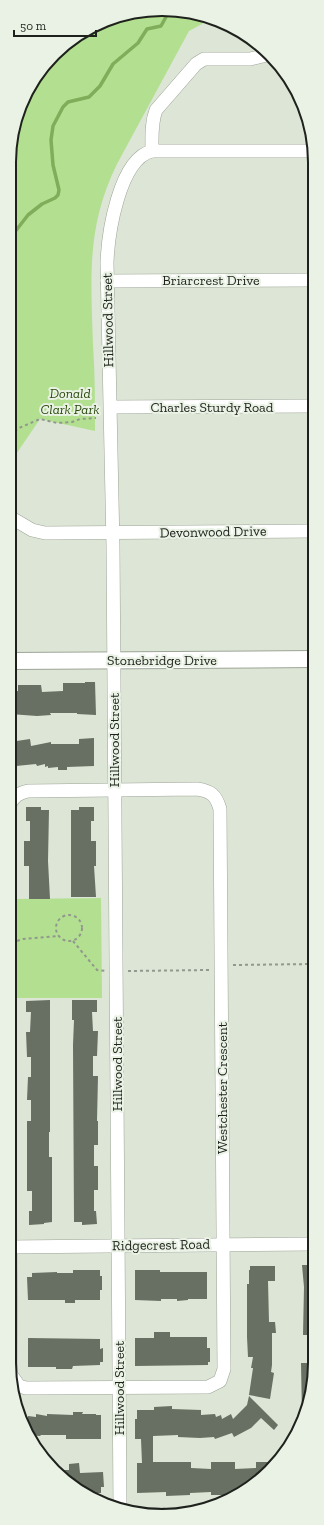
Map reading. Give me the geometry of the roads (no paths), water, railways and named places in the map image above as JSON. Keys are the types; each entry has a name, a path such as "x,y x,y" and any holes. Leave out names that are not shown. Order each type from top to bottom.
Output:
{"street":[{"path":"262,56 250,59 204,59 196,64 156,110 152,127 152,151 308,151"},
{"name":"Hillwood Street","path":"120,1503 114,660 107,281 108,243 113,216 120,193 134,162 145,153 152,151"},
{"name":"Briarcrest Drive","path":"107,281 308,280"},
{"name":"Charles Sturdy Road","path":"110,408 308,406"},
{"name":"Devonwood Drive","path":"16,521 32,530 44,533 308,532"},
{"name":"Stonebridge Drive","path":"16,661 308,659"},
{"name":"Westchester Crescent","path":"16,796 28,791 204,790 211,793 217,799 220,809 224,1369 220,1380 208,1386 26,1388 19,1386 17,1384"},
{"name":"Ridgecrest Road","path":"16,1247 308,1244"}],"waterway":[{"path":"16,230 28,215 42,204 58,195 59,190 53,165 51,140 53,126 63,107 68,102 89,97 100,86 113,64 138,43 147,29 161,26 166,16"}],"park label":[{"name":"Donald Clark Park","path":"70,402"}]}
